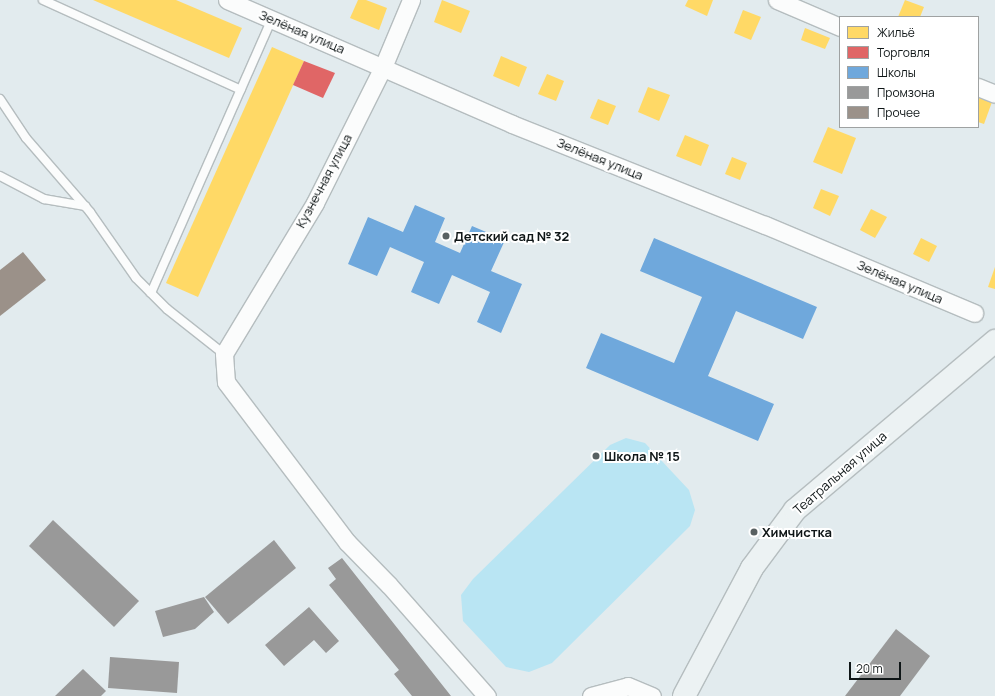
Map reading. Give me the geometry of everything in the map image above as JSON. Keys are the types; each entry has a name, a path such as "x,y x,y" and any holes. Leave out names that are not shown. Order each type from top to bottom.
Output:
{"main road":[{"name":"Театральная улица","path":"684,696 752,568 795,510 995,341"}],"street":[{"name":"Зелёная улица","path":"227,0 383,66 512,124 765,225 974,313"},
{"name":"Кузнечная улица","path":"224,354 315,203 383,66 411,0"},
{"path":"777,0 839,27"},
{"path":"979,87 995,94"},
{"path":"224,354 226,382 347,542 389,585 487,696"},
{"path":"591,696 628,686 652,696"}],"lane":[{"path":"43,0 241,90"},
{"path":"151,293 272,20"},
{"path":"0,99 26,138 85,206 136,278 167,309 224,354"},
{"path":"0,176 44,199 85,206"}],"shaded area":[{"path":"626,438 645,443 689,490 695,510 690,526 552,663 529,672 506,667 463,621 461,595 473,579 610,445"}],"building: Жильё":[{"path":"93,0 176,0 242,28 229,58"},
{"path":"358,0 366,0 387,8 379,30 350,18"},
{"path":"442,0 470,11 461,33 434,22"},
{"path":"688,0 713,0 707,16 685,6"},
{"path":"905,0 924,7 920,16 898,16"},
{"path":"743,10 761,17 751,40 734,33"},
{"path":"805,28 830,38 825,49 801,40"},
{"path":"272,47 304,61 198,297 166,283"},
{"path":"501,56 527,67 519,87 493,76"},
{"path":"547,74 564,81 556,101 538,94"},
{"path":"648,87 670,95 659,121 638,112"},
{"path":"979,97 992,102 984,124 979,122"},
{"path":"598,99 616,106 608,125 590,118"},
{"path":"828,127 856,138 842,174 813,162"},
{"path":"685,135 709,145 701,166 676,156"},
{"path":"732,157 747,163 740,180 725,174"},
{"path":"821,189 839,196 830,216 813,208"},
{"path":"871,209 887,217 875,238 860,230"},
{"path":"921,238 937,246 929,262 913,254"},
{"path":"995,267 995,289 988,287"}],"building: Торговля":[{"path":"304,61 335,73 323,98 293,85"}],"building: Школы":[{"path":"415,205 445,218 435,242 460,253 472,226 505,240 491,271 522,284 501,333 477,322 490,292 452,275 439,304 411,292 424,262 390,247 377,276 348,264 368,217 403,232"},
{"path":"654,238 817,307 803,339 736,311 708,376 774,404 758,441 586,368 601,333 674,363 702,297 640,271"}],"building: Промзона":[{"path":"53,520 139,601 114,627 29,546"},
{"path":"274,540 296,568 228,624 205,597"},
{"path":"342,558 451,696 412,696 394,674 399,670 329,585 336,579 328,568"},
{"path":"204,597 214,612 195,629 163,637 155,611"},
{"path":"309,607 339,641 326,653 314,640 284,666 265,645"},
{"path":"896,629 930,656 900,696 845,696"},
{"path":"110,657 179,662 177,693 108,688"},
{"path":"83,669 106,691 101,696 55,696"}],"building: Прочее":[{"path":"23,252 46,280 0,316 0,270"}],"place":[{"name":"Детский сад № 32","path":"446,236"},
{"name":"Школа № 15","path":"596,456"},
{"name":"Химчистка","path":"754,532"}]}
